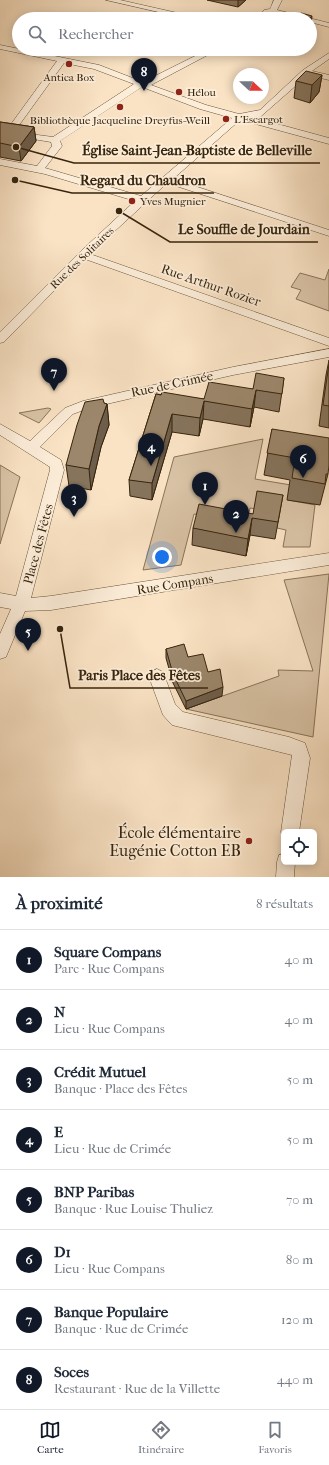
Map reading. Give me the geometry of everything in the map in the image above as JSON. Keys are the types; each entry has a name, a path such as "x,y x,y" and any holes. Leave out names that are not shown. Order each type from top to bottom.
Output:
{"street":[{"path":"110,0 167,12"},
{"path":"273,11 278,0"},
{"path":"267,12 277,12"},
{"path":"317,21 329,24"},
{"path":"0,47 12,49"},
{"path":"257,117 306,72 329,55"},
{"path":"52,56 96,67 203,107 239,117 257,117 329,142"},
{"path":"63,58 4,132 55,140 136,86 200,56"},
{"path":"306,72 329,78"},
{"name":"Rue des Solitaires","path":"0,339 83,255 141,201 239,117"},
{"path":"39,170 57,146 55,140"},
{"path":"0,162 39,170 136,197 141,201"},
{"path":"167,180 329,232"},
{"name":"Rue Arthur Rozier","path":"83,255 329,342"},
{"name":"Rue de Crimée","path":"31,448 69,411 87,404 233,371 329,353"},
{"name":"Place des Fêtes","path":"0,429 56,464 57,470 20,605 0,652"},
{"name":"Rue Compans","path":"0,600 20,605 51,603 329,559"},
{"path":"157,677 169,709 178,719 289,745 299,749 301,758 290,829"},
{"path":"285,877 286,865"}],"shaded area":[{"path":"329,269 329,311 296,299 301,290 291,287 300,273 325,280"},
{"path":"48,408 51,409 39,423 19,413"},
{"path":"263,439 255,479 291,485 288,500 315,505 310,547 283,547 286,530 277,528 279,513 250,508 247,523 194,514 181,565 143,570 174,457"},
{"path":"0,465 20,477 0,544"},
{"path":"329,574 313,737 186,709 279,676 278,670 313,671 284,580"}],"building":[{"path":"306,71 322,75 312,85 296,81"},
{"path":"0,122 34,127 19,147 0,143"},
{"path":"329,364 329,406 323,405"},
{"path":"256,373 284,378 282,394 256,390 252,409 204,401 200,418 172,414 152,483 129,480 156,394 161,395 162,392 204,399 209,382 253,389"},
{"path":"103,399 104,403 107,404 99,426 89,469 66,465 85,402"},
{"path":"272,429 329,438 329,465 325,484 292,478 295,458 267,453"},
{"path":"257,491 283,495 278,522 252,518 248,539 193,528 199,504 253,514"},
{"path":"184,644 188,657 203,654 208,672 220,669 223,687 186,701 173,674 166,649"}],"place":[{"name":"Antica Box","path":"69,64"},
{"name":"Soces","path":"144,91"},
{"name":"Hélou","path":"179,92"},
{"name":"Bibliothèque Jacqueline Dreyfus-Weill","path":"120,107"},
{"name":"L'Escargot","path":"226,119"},
{"name":"Église Saint-Jean-Baptiste de Belleville","path":"16,147"},
{"name":"Regard du Chaudron","path":"15,180"},
{"name":"Yves Mugnier","path":"132,201"},
{"name":"Le Souffle de Jourdain","path":"119,211"},
{"name":"Banque Populaire","path":"54,391"},
{"name":"E","path":"151,466"},
{"name":"D1","path":"303,478"},
{"name":"Square Compans","path":"205,505"},
{"name":"Crédit Mutuel","path":"74,517"},
{"name":"N","path":"236,533"},
{"name":"Paris Place des Fêtes","path":"60,629"},
{"name":"BNP Paribas","path":"28,651"},
{"name":"École élémentaire Eugénie Cotton EB","path":"249,841"}]}
